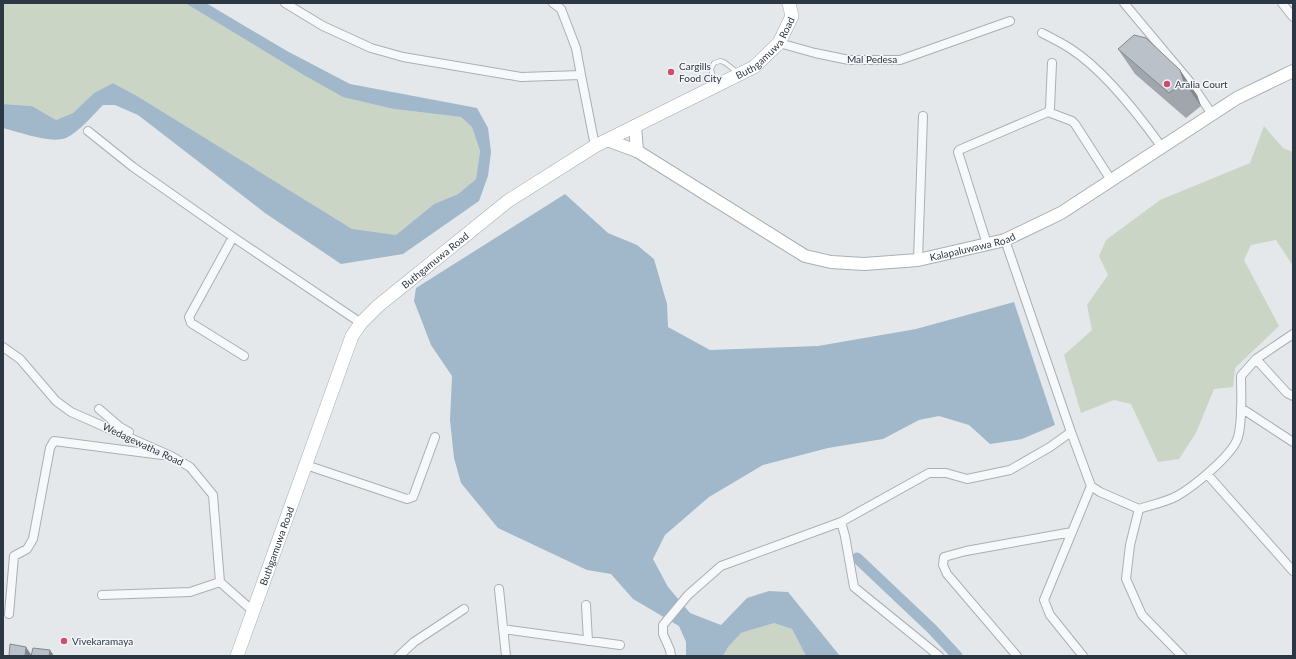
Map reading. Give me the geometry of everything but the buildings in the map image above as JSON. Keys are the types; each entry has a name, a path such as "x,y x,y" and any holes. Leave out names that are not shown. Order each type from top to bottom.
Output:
{"main road":[{"name":"Buthgamuwa Road","path":"237,656 352,336 361,323 378,306 508,202 601,143 754,67 779,43 792,16 789,3"}],"street":[{"path":"285,3 323,26 371,48 403,57 521,77 581,75"},
{"path":"553,3 561,9 576,48 581,75 601,143"},
{"path":"1124,3 1190,82 1212,114"},
{"path":"1282,3 1293,17"},
{"name":"Mal Pedesa","path":"779,43 849,60 900,60 1010,21"},
{"path":"1042,33 1072,49 1094,67 1117,91 1161,146"},
{"path":"1048,112 1050,108 1052,63"},
{"name":"Kalapaluwawa Road","path":"601,143 637,151 805,256 831,262 864,264 918,260 1005,240 1061,213 1161,146 1237,98 1293,70"},
{"path":"987,244 958,152 959,150 1048,112 1076,124 1111,180"},
{"path":"918,260 923,116"},
{"path":"635,126 637,151"},
{"path":"88,131 133,168 361,323"},
{"path":"234,237 189,316 191,324 244,356"},
{"path":"1005,240 1091,486 1100,492 1139,509 1177,496 1207,474 1232,450 1238,437 1241,408 1241,376 1256,359 1293,334"},
{"name":"Wedagewatha Road","path":"3,347 20,359 56,401 72,412 171,456 190,467 213,496 220,582"},
{"path":"1256,359 1287,393 1293,396"},
{"path":"1241,408 1293,442"},
{"path":"99,409 120,428 165,450 171,456"},
{"path":"671,656 663,634 663,625 688,595 721,566 841,522 929,473 946,473 968,479 1010,470 1050,447 1071,432"},
{"path":"306,465 407,499 413,497 435,437"},
{"path":"9,614 14,556 27,549 33,539 50,448 54,441 171,456"},
{"path":"1207,474 1293,571"},
{"path":"1083,656 1050,615 1044,600 1091,486"},
{"path":"1139,509 1130,545 1126,579 1142,615 1182,656"},
{"path":"841,522 854,587 939,656"},
{"path":"1017,656 947,574 943,566 944,557 966,551 1072,532"},
{"path":"102,595 190,592 220,582 254,612"},
{"path":"499,589 506,656"},
{"path":"586,605 588,641"},
{"path":"399,656 414,642 464,609"},
{"path":"503,629 620,645"}],"lane":[{"path":"716,86 711,69 714,63 720,61 724,62 740,74"}],"green space":[{"path":"3,3 185,3 302,74 394,109 461,117 472,127 480,151 476,179 458,194 434,204 396,235 352,230 137,96 113,83 94,93 73,113 56,120 32,106 3,104"},
{"path":"1264,126 1283,148 1293,152 1293,266 1276,240 1251,245 1244,260 1279,326 1235,368 1233,387 1214,389 1196,433 1179,459 1158,462 1131,404 1114,400 1081,413 1064,355 1092,330 1087,305 1108,275 1099,256 1106,240 1160,200 1250,163"},
{"path":"774,623 792,629 806,656 723,656 728,647 741,633"}],"water":[{"path":"185,3 206,3 287,51 350,84 477,108 488,128 491,152 488,176 479,201 403,254 341,264 265,213 138,115 115,105 103,105 76,132 66,138 52,140 44,139 3,128 3,104 32,106 56,120 73,113 94,93 113,83 137,96 352,229 396,235 434,204 458,194 476,179 480,151 472,127 461,117 394,109 343,97"},
{"path":"565,194 608,233 637,245 654,259 667,304 668,327 710,350 818,346 916,329 1014,302 1055,425 1022,439 990,444 969,425 939,416 919,420 883,439 828,448 763,465 709,497 665,535 653,559 668,587 690,613 721,625 747,598 769,591 788,592 840,656 806,656 792,629 774,623 741,633 728,647 723,656 686,656 686,642 679,626 633,599 611,574 587,570 498,528 461,483 454,458 450,420 452,376 431,345 414,301 416,288"}],"waterway":[{"path":"857,558 932,629 957,656"}],"place":[{"name":"Cargills Food City","path":"671,72"},
{"name":"Aralia Court","path":"1167,84"},
{"name":"Vivekaramaya","path":"64,641"}]}
